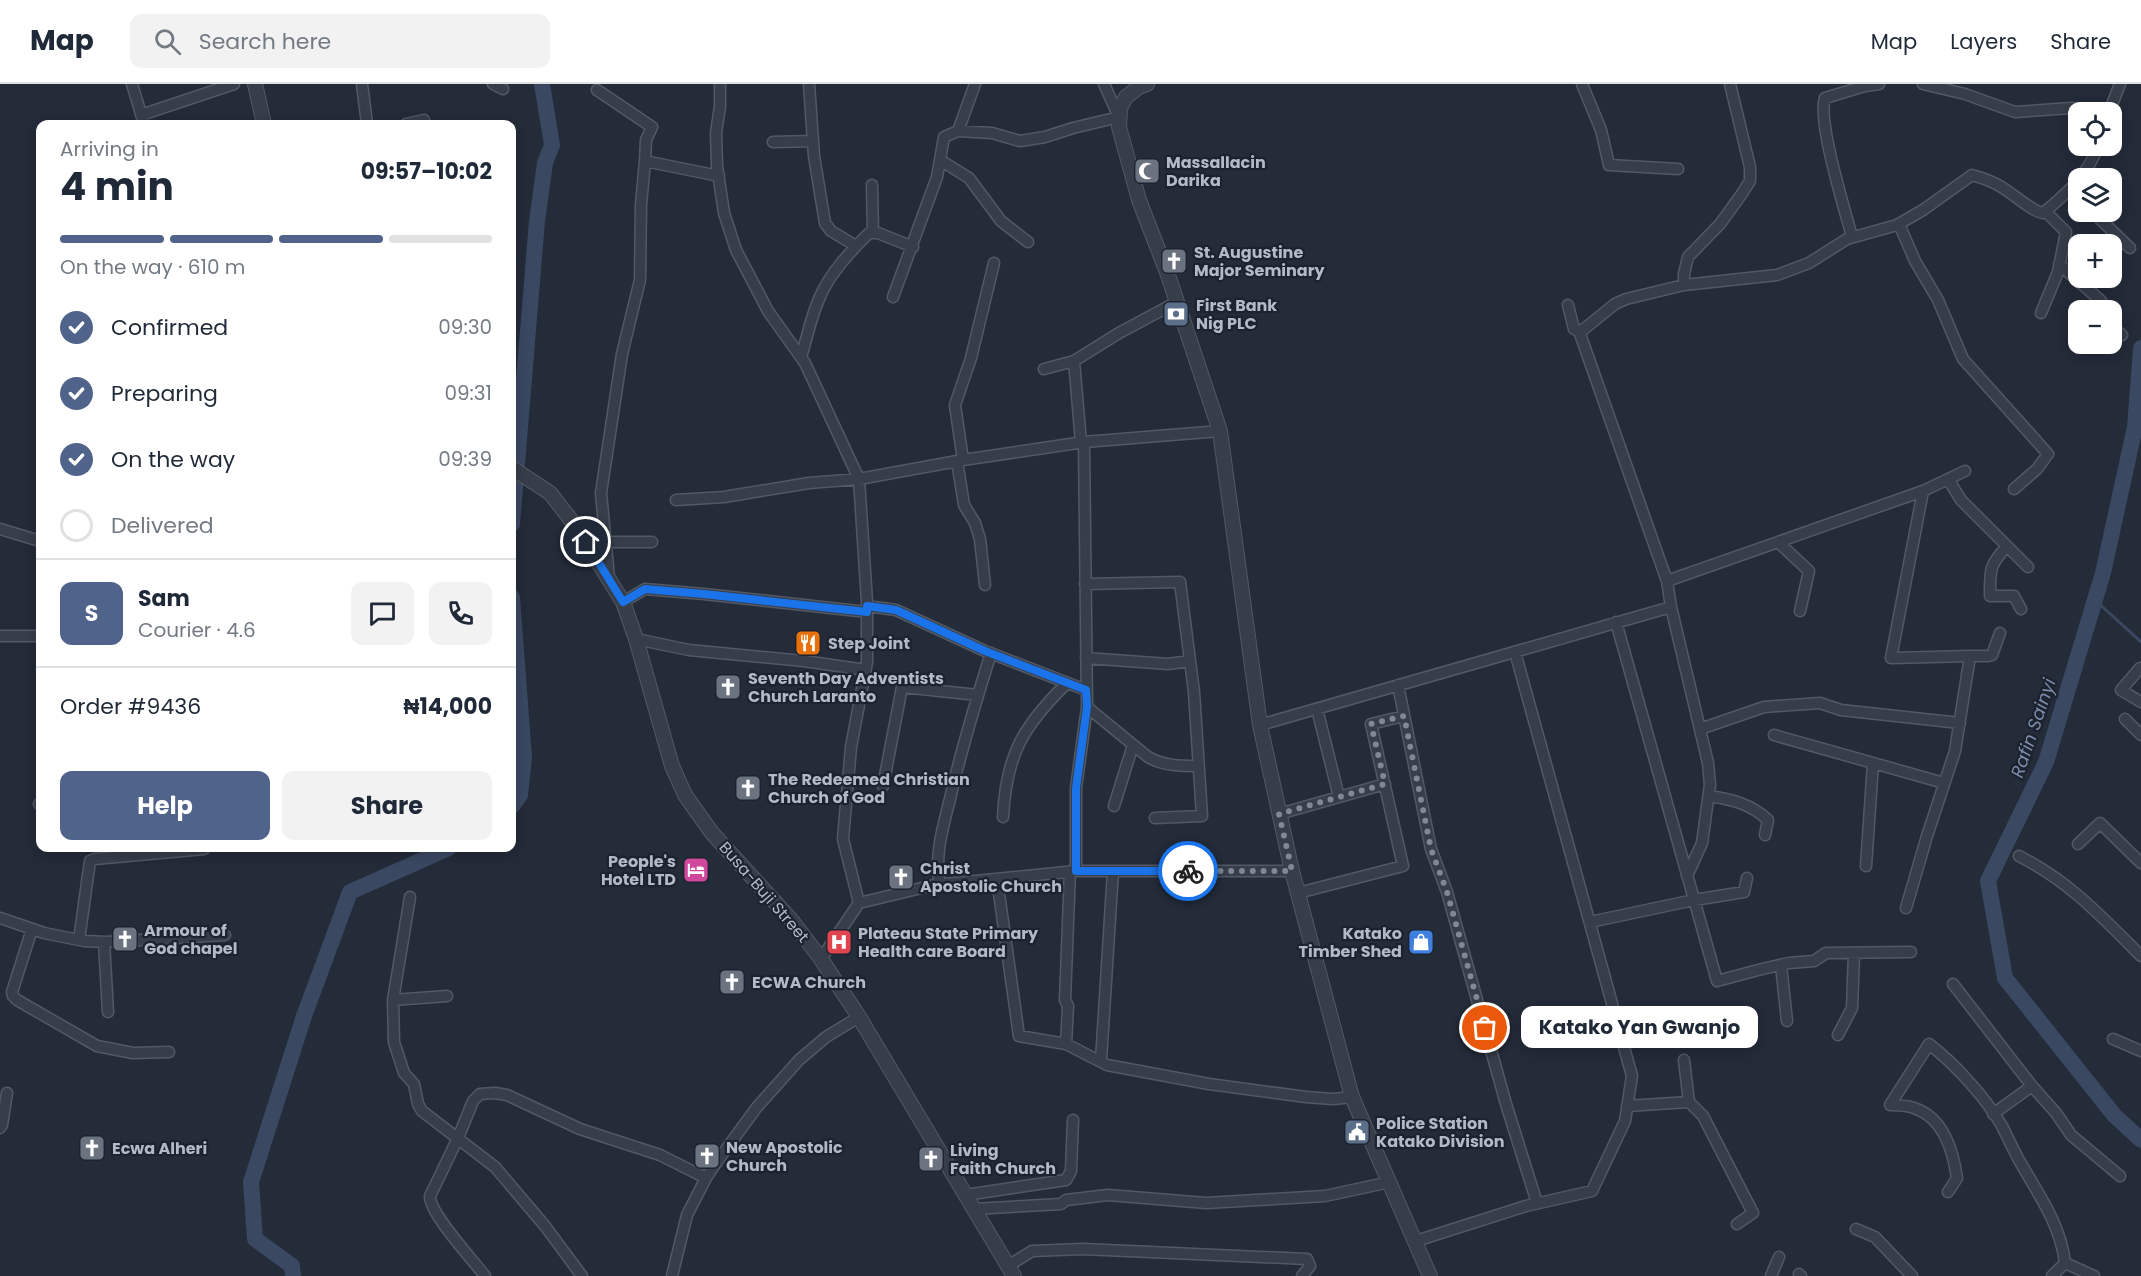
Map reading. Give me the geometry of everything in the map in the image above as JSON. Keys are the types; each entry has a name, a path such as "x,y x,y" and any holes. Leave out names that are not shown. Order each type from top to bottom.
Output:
{"street":[{"path":"132,84 143,120 234,84"},
{"path":"255,84 263,120"},
{"path":"362,84 366,120"},
{"path":"720,84 716,134 719,176 724,213 736,250 768,311 806,363 859,479 867,609 866,670 851,747 843,839 860,903"},
{"path":"808,84 813,141 825,223 831,231 856,246"},
{"path":"958,131 975,84"},
{"path":"1104,84 1119,117"},
{"path":"1147,84 1126,97 1120,108 1119,127 1139,200 1177,302 1220,431 1260,725 1292,871 1352,1096 1430,1276"},
{"path":"1582,84 1601,130 1609,165 1678,169"},
{"path":"1684,285 1688,257 1720,224 1750,181 1750,167 1730,84"},
{"path":"1852,237 1824,124 1823,104 1825,98 1865,85 1879,84"},
{"path":"1923,84 1965,94 2015,112 2068,108"},
{"path":"2113,102 2120,84"},
{"path":"597,90 652,127 646,140 641,205 640,280 622,354 601,493 609,577"},
{"path":"893,297 937,177 944,137 958,131 992,133 1020,141 1045,137 1119,117"},
{"path":"773,142 813,141"},
{"path":"940,160 969,178 1002,221 1028,242"},
{"path":"645,161 719,176"},
{"path":"1579,331 1626,298 1684,285 1777,275 1809,263 1852,237 1899,224 1972,175 2001,186 2037,212 2045,211 2068,192"},
{"path":"872,185 873,233"},
{"path":"2042,313 2058,272 2066,232 2045,211"},
{"path":"2103,222 2130,248"},
{"path":"1899,224 1915,261 1938,300 1964,359 2048,454 2037,469 2014,489"},
{"path":"801,357 823,291 856,246 870,233 913,246"},
{"path":"985,585 980,540 975,523 964,505 955,405 971,358 994,263"},
{"path":"2059,264 2100,300"},
{"path":"1044,369 1074,361 1110,338 1177,302"},
{"path":"1568,305 1667,580 1671,607 1708,764 1710,785 1702,843 1687,876"},
{"path":"1066,1044 1068,1006 1065,1000 1076,788 1087,707 1082,442 1074,361"},
{"path":"676,500 859,479 960,460 1082,442 1220,431"},
{"name":"Busa-Buji Street","path":"516,471 550,493 575,525 623,602 636,639 669,756 685,795 712,833 793,922 821,959 859,1017 1011,1271"},
{"path":"1667,580 1923,491 1965,471"},
{"path":"1948,479 1961,500 2028,567"},
{"path":"1923,491 1891,658 1992,655 2000,633"},
{"path":"0,529 36,540"},
{"path":"604,542 652,542"},
{"path":"1778,542 1809,571 1800,611"},
{"path":"2007,546 1994,561 1990,575 1990,596 2014,596 2021,609"},
{"path":"1085,584 1180,582 1194,692 1202,816 1155,818"},
{"path":"623,602 645,589 896,610 991,653 1086,690"},
{"path":"1260,725 1671,607"},
{"path":"1616,622 1717,981 1780,965 1814,961 1826,953 1911,952"},
{"path":"0,636 36,636"},
{"path":"636,639 689,650 804,661 866,670"},
{"path":"1416,1241 1537,1203 1592,1191 1625,1121 1628,1106 1632,1076 1515,652"},
{"path":"940,885 938,874 942,834 956,772 991,653"},
{"path":"1906,908 1955,751 1970,656"},
{"path":"1086,658 1168,664 1190,661"},
{"path":"2140,668 2121,690 2141,702"},
{"path":"1003,817 1008,768 1016,749 1042,708 1067,683"},
{"path":"1398,686 1431,849 1447,892 1506,1104 1537,1203"},
{"path":"883,786 902,687 978,695"},
{"path":"1700,729 1764,707 1820,703 1841,710 1960,723"},
{"path":"1087,707 1148,758 1159,763 1198,766"},
{"path":"1317,709 1339,797"},
{"path":"1298,893 1403,866 1371,724 1404,716"},
{"path":"2125,719 2141,735"},
{"path":"1774,735 1944,783"},
{"path":"1114,806 1132,745"},
{"path":"1866,867 1873,764"},
{"path":"1279,814 1385,784"},
{"path":"1708,796 1734,801 1758,810 1768,820 1765,835"},
{"path":"2078,844 2100,823 2141,863"},
{"path":"79,940 90,861 171,852"},
{"path":"2019,856 2046,869 2063,882 2099,912 2141,956"},
{"path":"821,959 860,903 940,885 1073,871 1292,871"},
{"path":"1101,1060 1113,871"},
{"path":"1590,922 1744,892 1747,878"},
{"path":"997,879 1019,1036 1066,1044 1107,1065 1209,1084 1306,1097 1333,1099 1352,1096"},
{"path":"410,897 393,1000 394,1042 404,1073 414,1084 418,1104 422,1111 495,1167 545,1226 582,1276"},
{"path":"0,918 32,929 79,940 104,942 225,935"},
{"path":"32,929 12,992 17,1000 97,1046 133,1053 169,1052"},
{"path":"104,942 108,1012"},
{"path":"1838,1035 1852,1008 1854,954"},
{"path":"1780,965 1787,1021"},
{"path":"1953,984 2071,1135 2120,1176"},
{"path":"393,1000 447,996"},
{"path":"672,1276 682,1230 694,1199 706,1178 757,1107 785,1075 826,1038 859,1017"},
{"path":"2113,1039 2141,1051"},
{"path":"1948,1192 1957,1178 1953,1154 1940,1129 1926,1113 1912,1107 1890,1105 1929,1044 1954,1066 2001,1125 2054,1222 2063,1248 2065,1263"},
{"path":"1684,1060 1689,1102 1702,1116 1753,1213 1737,1224"},
{"path":"1993,1114 2032,1086"},
{"path":"0,1128 7,1093"},
{"path":"484,1276 441,1222 429,1201 473,1101 480,1094 507,1095 580,1129 660,1155 706,1178"},
{"path":"1628,1106 1689,1102"},
{"path":"965,1195 1066,1180 1071,1171 1073,1120"},
{"path":"973,1209 1061,1204 1066,1200 1108,1195 1206,1203 1325,1196 1390,1182"},
{"path":"1856,1229 1875,1238 1912,1276"},
{"path":"1011,1271 1032,1251 1083,1249 1307,1259 1310,1266 1302,1276"},
{"path":"1771,1276 1779,1257"},
{"path":"2052,1276 2065,1263"},
{"path":"2065,1263 2094,1276"}],"waterway":[{"path":"516,476 537,221 545,163 552,145 542,84"},
{"name":"Rafin Sainyi","path":"2141,348 2135,427 2103,573 2046,762 1988,881 2005,978 2114,1115 2141,1140"},
{"path":"2095,600 2141,642"},
{"path":"516,650 524,757 520,795 516,800"},
{"path":"293,1276 292,1266 255,1239 251,1182 304,1016 350,892 440,852"}],"way so far":[{"path":"1188,871 1292,871 1279,814 1385,784 1371,724 1404,716 1431,849 1447,892 1485,1028"}],"place":[{"name":"Massallacin Darika","path":"1147,171"},
{"name":"St. Augustine Major Seminary","path":"1174,261"},
{"name":"First Bank Nig PLC","path":"1176,314"},
{"name":"Step Joint","path":"808,643"},
{"name":"Seventh Day Adventists Church Laranto","path":"728,687"},
{"name":"The Redeemed Christian Church of God","path":"748,788"},
{"name":"People's Hotel LTD","path":"696,870"},
{"name":"Christ Apostolic Church","path":"901,877"},
{"name":"Armour of God chapel","path":"125,939"},
{"name":"Plateau State Primary Health care Board","path":"839,942"},
{"name":"Katako Timber Shed","path":"1421,942"},
{"name":"ECWA Church","path":"732,982"},
{"name":"Katako Yan Gwanjo","path":"1485,1028"},
{"name":"Police Station Katako Division","path":"1357,1132"},
{"name":"Ecwa Alheri","path":"92,1148"},
{"name":"New Apostolic Church","path":"707,1156"},
{"name":"Living Faith Church","path":"931,1159"}],"route":[{"path":"586,542 623,602 645,589 867,612 867,606 896,610 985,651 1086,690 1087,707 1076,788 1076,871 1188,871"}]}
